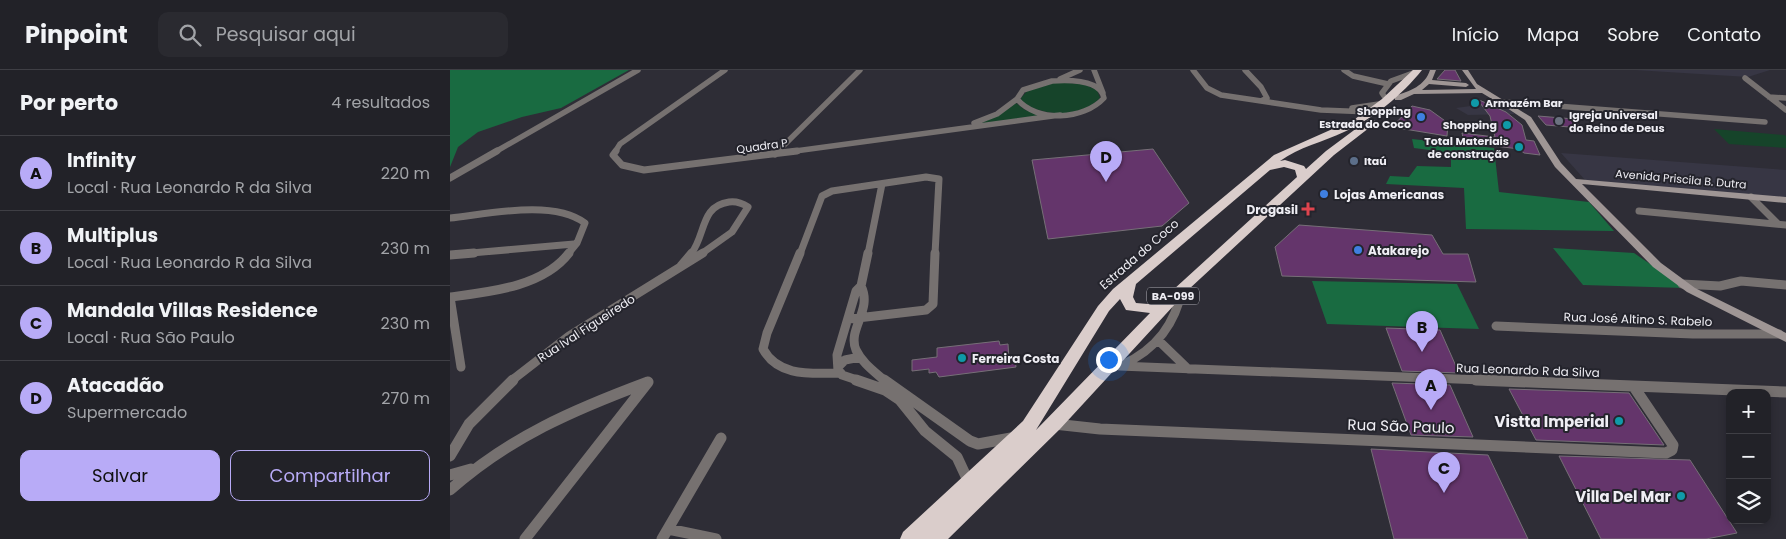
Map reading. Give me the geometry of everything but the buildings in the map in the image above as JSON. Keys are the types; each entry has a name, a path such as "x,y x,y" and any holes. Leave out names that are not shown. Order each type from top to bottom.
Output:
{"highway":[{"name":"Estrada do Coco","path":"911,539 1020,436 1058,383 1103,309 1129,282 1263,168 1296,146 1339,130 1371,112 1422,74"},
{"name":"Estrada do Coco","path":"939,537 1054,424 1183,287 1330,153 1380,116 1388,101"},
{"path":"1263,168 1291,164 1300,168 1303,178"},
{"path":"1129,282 1126,297 1131,307 1148,310 1166,304"}],"street":[{"path":"450,178 638,70"},
{"name":"Quadra P","path":"725,70 620,144 612,155 615,160 625,167 650,170 946,131 1095,107 1104,98 1103,93"},
{"path":"776,154 860,70"},
{"path":"946,131 997,114 1017,99 1023,90 1080,70"},
{"path":"1094,70 1103,93"},
{"path":"1193,70 1213,92 1329,110 1371,112"},
{"path":"1246,70 1261,87 1264,99"},
{"path":"1348,72 1390,83 1433,70"},
{"path":"1465,70 1475,85 1528,119 1535,127 1550,156 1636,247 1682,284 1783,336"},
{"path":"1422,74 1475,85"},
{"path":"1412,92 1422,74"},
{"path":"1745,78 1786,110"},
{"path":"1052,81 1084,83 1103,93"},
{"path":"1388,101 1382,93 1390,83"},
{"path":"1329,110 1388,101 1412,92 1483,91"},
{"path":"1769,97 1786,98"},
{"path":"1017,99 1019,104 1030,110 1060,114"},
{"path":"1504,102 1765,122"},
{"path":"849,319 918,312 931,308 934,304 941,182 939,178 933,176 832,191 818,200 795,268 764,344 768,358 783,369 803,374 839,370 876,385 906,404 922,428 960,457 970,485"},
{"name":"Avenida Priscila B. Dutra","path":"1574,181 1786,200"},
{"path":"839,370 837,355 856,291 861,286 882,184"},
{"path":"1751,197 1782,224"},
{"name":"Rua Ival Figueiredo","path":"476,418 505,387 550,350 726,239 744,217 748,207 745,204 723,204 709,211 696,248 681,266"},
{"path":"450,218 538,211 564,212 581,218 585,223 574,244 562,260 529,281 492,292 464,295 451,300 451,314 462,367"},
{"path":"1639,211 1782,224"},
{"path":"450,255 574,244"},
{"path":"696,248 711,249"},
{"path":"1682,284 1720,286 1741,280 1786,285"},
{"path":"861,286 865,294 861,318 854,340 854,348 876,373 953,430 978,444 1020,436"},
{"path":"1099,375 1138,358 1158,340 1175,319 1183,287"},
{"name":"Rua José Altino S. Rabelo","path":"1496,326 1783,336"},
{"path":"1158,340 1188,369"},
{"path":"839,370 845,360 860,357"},
{"name":"Rua Leonardo R da Silva","path":"1119,366 1786,392"},
{"path":"864,381 872,378 876,373"},
{"path":"450,490 473,468 508,443 536,427 648,382 526,539"},
{"name":"Rua São Paulo","path":"1054,424 1100,429 1666,453 1672,450 1670,441 1634,387"},
{"path":"610,396 621,398 630,404"},
{"path":"450,456 476,418"},
{"path":"939,441 953,430"},
{"path":"716,539 665,534 721,438"},
{"path":"450,475 473,468"}],"shaded area":[{"path":"1635,70 1770,70 1748,77"},
{"path":"1502,104 1515,114 1468,115 1456,108"},
{"path":"1561,153 1786,170 1786,198 1585,180"}],"green space":[{"path":"450,70 629,70 561,108 522,117 478,132 458,147 450,167"},
{"path":"1053,82 1083,84 1097,90 1100,98 1092,105 1083,109 1062,113 1041,111 1022,102 1021,98 1028,90"},
{"path":"1016,103 1025,110 1043,115 970,126 1008,109"},
{"path":"1714,129 1784,135 1786,136 1786,148 1729,144"},
{"path":"1412,139 1494,148 1499,192 1589,202 1614,231 1466,229 1464,188 1386,184 1390,176 1409,177 1417,166 1451,167 1451,153 1414,148"},
{"path":"1553,248 1634,253 1685,288 1583,285"},
{"path":"1312,281 1457,284 1479,329 1327,324"}],"place":[{"name":"Armazém Bar","path":"1475,103"},
{"name":"Shopping Estrada do Coco","path":"1421,117"},
{"name":"Igreja Universal do Reino de Deus","path":"1559,121"},
{"name":"Shopping","path":"1507,125"},
{"name":"Total Materiais de construção","path":"1519,147"},
{"name":"Itaú","path":"1354,161"},
{"name":"Atacadão","path":"1106,182"},
{"name":"Lojas Americanas","path":"1324,194"},
{"name":"Drogasil","path":"1308,209"},
{"name":"Atakarejo","path":"1358,250"},
{"name":"Multiplus","path":"1422,352"},
{"name":"Ferreira Costa","path":"962,358"},
{"name":"Infinity","path":"1431,410"},
{"name":"Vistta Imperial","path":"1619,421"},
{"name":"Mandala Villas Residence","path":"1444,493"},
{"name":"Villa Del Mar","path":"1681,496"}]}
